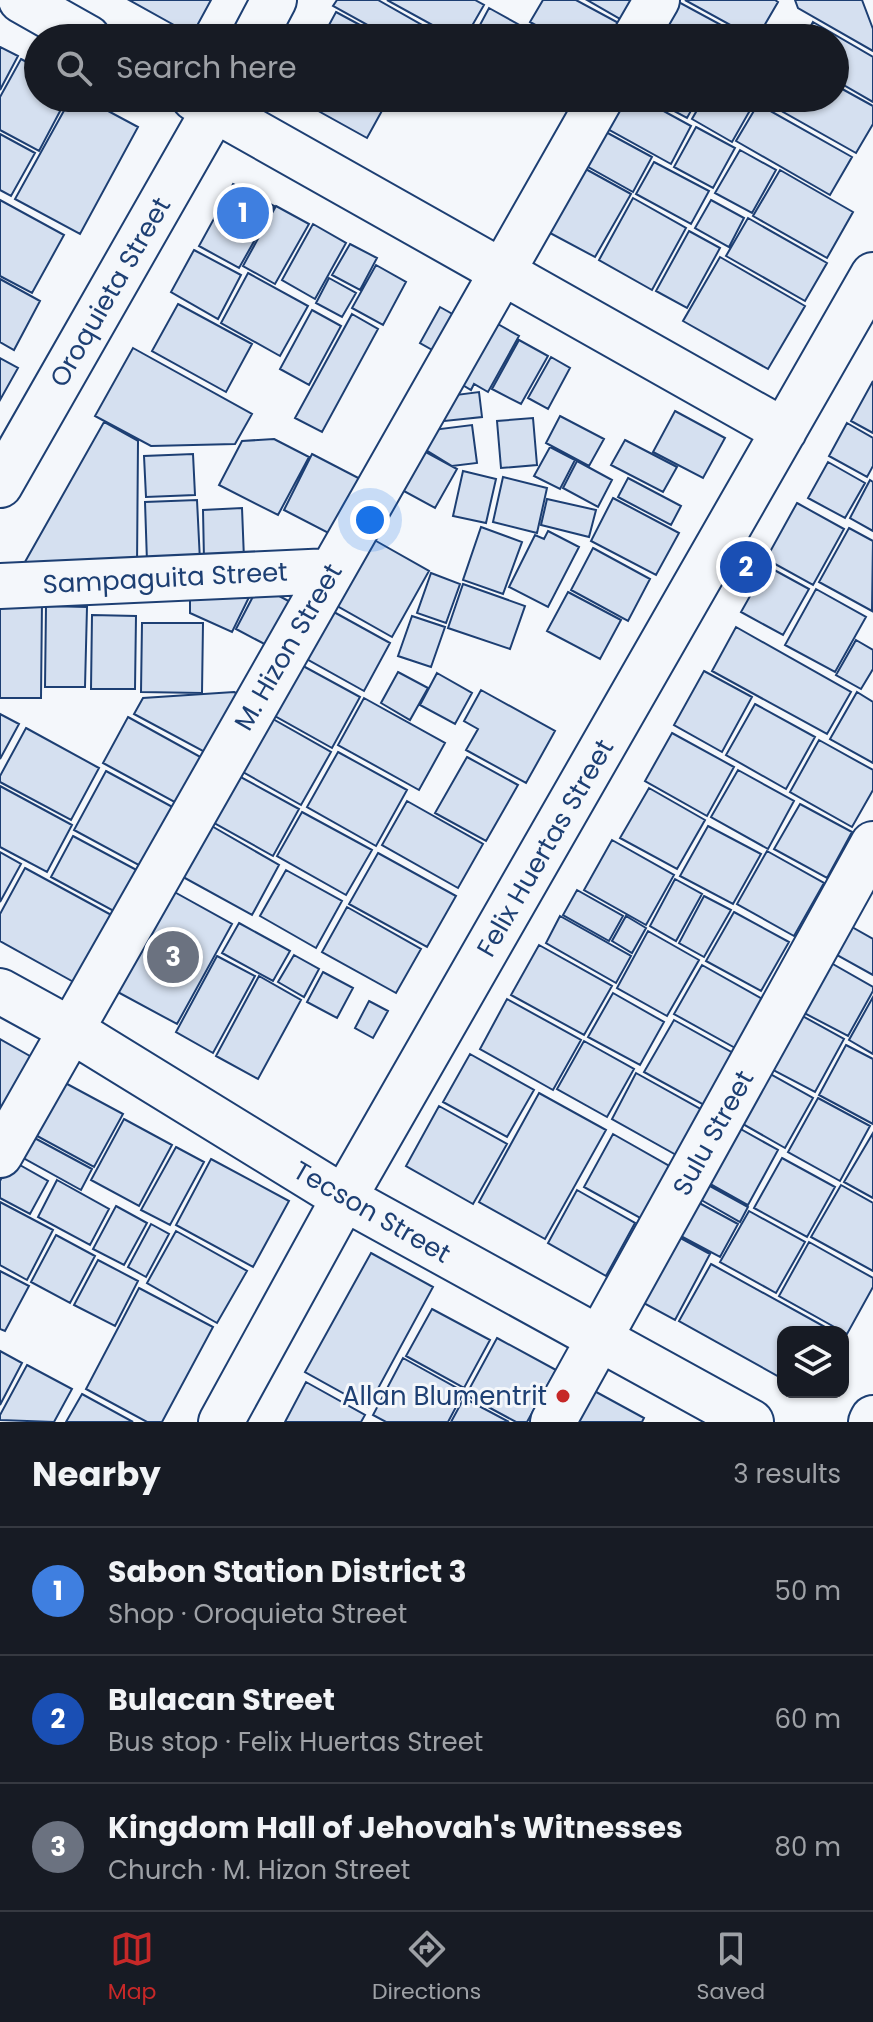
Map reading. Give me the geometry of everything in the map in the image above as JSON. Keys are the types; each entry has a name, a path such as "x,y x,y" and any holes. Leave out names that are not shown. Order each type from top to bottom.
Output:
{"street":[{"path":"21,0 63,24"},
{"path":"261,24 274,0"},
{"path":"643,24 657,0"},
{"name":"Oroquieta Street","path":"0,485 205,112"},
{"path":"227,112 784,431"},
{"name":"M. Hizon Street","path":"0,1155 593,112"},
{"name":"Felix Huertas Street","path":"221,1422 344,1198 873,275"},
{"name":"Sampaguita Street","path":"0,586 331,571"},
{"name":"Sulu Street","path":"553,1422 873,844"},
{"name":"Tecson Street","path":"0,991 71,1030 344,1198 751,1422"}],"building":[{"path":"129,0 211,0 198,24 172,24"},
{"path":"337,0 378,0 420,24 366,24 333,6"},
{"path":"387,0 475,0 484,5 473,24 431,24"},
{"path":"543,0 576,0 620,24 534,24 530,22"},
{"path":"587,0 642,0 629,24"},
{"path":"675,0 719,24 662,24"},
{"path":"685,0 778,2 765,24 729,24"},
{"path":"795,0 862,0 873,29 873,51 849,37 849,24 826,24 798,8"},
{"path":"489,8 518,24 480,24"},
{"path":"336,12 358,24 330,24"},
{"path":"849,43 873,57 873,102 849,88"},
{"path":"0,47 18,56 0,90"},
{"path":"21,59 24,61 24,112 60,112 39,151 0,130 0,97"},
{"path":"849,93 873,106 873,124 856,153 783,112 849,112"},
{"path":"63,112 110,112 138,127 80,234 15,199"},
{"path":"320,112 381,112 367,138"},
{"path":"615,112 666,112 691,126 671,164 606,128"},
{"path":"676,112 690,112 687,118"},
{"path":"696,112 749,112 732,142 692,119"},
{"path":"753,112 772,112 852,157 830,195 736,141"},
{"path":"593,125 652,157 633,192 574,159"},
{"path":"696,127 735,148 713,188 674,167"},
{"path":"0,134 35,153 11,196 0,190"},
{"path":"740,150 776,170 752,213 715,193"},
{"path":"573,162 631,194 595,257 537,226"},
{"path":"654,162 709,191 691,224 636,194"},
{"path":"780,170 853,212 827,258 753,216"},
{"path":"233,184 274,206 239,268 199,246"},
{"path":"633,198 686,228 652,290 599,260"},
{"path":"0,200 64,235 32,293 0,276"},
{"path":"711,200 744,218 729,247 695,228"},
{"path":"276,206 309,224 275,284 243,266"},
{"path":"748,218 827,263 805,301 726,256"},
{"path":"313,224 346,243 315,299 282,280"},
{"path":"689,231 720,248 687,308 656,291"},
{"path":"350,244 377,258 360,290 332,275"},
{"path":"194,250 241,275 218,319 171,292"},
{"path":"720,257 805,306 768,369 683,321"},
{"path":"376,265 406,282 383,325 352,308"},
{"path":"248,273 308,306 280,356 221,323"},
{"path":"329,278 356,293 342,317 316,303"},
{"path":"0,279 40,301 14,350 0,342"},
{"path":"178,304 252,344 226,392 152,351"},
{"path":"440,307 463,320 443,356 420,343"},
{"path":"312,310 341,326 309,385 280,369"},
{"path":"352,314 378,329 322,432 295,418"},
{"path":"480,314 519,336 488,392 474,384 471,390 446,375"},
{"path":"519,340 548,356 521,404 492,389"},
{"path":"133,348 252,414 235,444 151,446 95,416"},
{"path":"551,357 570,368 548,409 528,398"},
{"path":"0,358 18,368 0,400"},
{"path":"873,381 873,433 851,421"},
{"path":"479,392 482,417 435,422 432,398"},
{"path":"675,411 725,438 703,478 653,452"},
{"path":"560,416 604,439 589,466 546,443"},
{"path":"533,418 537,465 501,468 497,421"},
{"path":"104,422 138,441 137,567 21,569"},
{"path":"847,423 873,438 873,466 867,477 829,456"},
{"path":"472,425 477,463 452,466 426,450 424,431"},
{"path":"274,439 309,457 278,515 219,485 242,441"},
{"path":"625,440 677,467 663,492 611,465"},
{"path":"413,445 457,469 435,508 391,484"},
{"path":"550,447 575,460 560,489 534,476"},
{"path":"193,454 195,495 146,497 144,456"},
{"path":"312,454 368,483 340,539 284,510"},
{"path":"577,461 612,480 598,507 563,488"},
{"path":"828,462 865,483 845,518 808,498"},
{"path":"463,471 496,479 486,523 453,516"},
{"path":"503,477 547,488 537,533 493,522"},
{"path":"628,478 681,506 671,525 618,497"},
{"path":"870,480 873,482 873,531 850,518"},
{"path":"613,498 679,533 656,575 591,541"},
{"path":"547,499 596,510 589,537 541,525"},
{"path":"197,500 200,561 147,562 145,502"},
{"path":"797,503 844,529 813,585 766,559"},
{"path":"242,508 244,559 204,560 203,510"},
{"path":"481,527 522,542 503,594 463,580"},
{"path":"849,528 873,541 872,611 819,582"},
{"path":"548,531 579,547 548,607 509,587 535,535 544,539"},
{"path":"369,537 429,571 392,637 332,603"},
{"path":"593,548 650,579 628,621 571,590"},
{"path":"767,566 809,589 783,635 741,612"},
{"path":"431,573 460,584 446,623 417,613"},
{"path":"463,584 525,606 510,649 448,628"},
{"path":"259,585 294,604 272,648 236,629"},
{"path":"253,589 232,632 190,613 190,590"},
{"path":"816,589 866,617 835,672 785,645"},
{"path":"568,592 621,620 600,659 547,631"},
{"path":"0,600 42,601 41,698 0,698"},
{"path":"46,606 87,607 85,687 45,687"},
{"path":"323,606 390,643 364,691 296,653"},
{"path":"92,615 136,616 135,689 91,689"},
{"path":"412,616 445,627 431,667 398,656"},
{"path":"142,623 203,623 202,693 141,692"},
{"path":"736,627 851,692 827,734 712,671"},
{"path":"856,640 873,650 873,669 861,689 836,675"},
{"path":"294,661 360,697 332,748 266,711"},
{"path":"704,671 752,697 722,752 674,725"},
{"path":"398,672 428,688 410,720 381,703"},
{"path":"437,673 472,693 455,724 420,705"},
{"path":"481,690 555,731 526,783 466,750 478,729 464,721"},
{"path":"234,692 246,698 214,757 134,714 143,698"},
{"path":"857,692 873,702 873,763 830,739"},
{"path":"364,698 445,743 419,790 338,745"},
{"path":"755,704 815,737 786,789 726,755"},
{"path":"257,710 331,752 301,805 227,763"},
{"path":"0,714 19,724 0,759"},
{"path":"128,717 204,759 180,805 103,763"},
{"path":"26,728 99,768 71,820 0,782 0,776"},
{"path":"672,733 734,767 707,816 645,781"},
{"path":"819,740 873,770 873,790 852,827 790,792"},
{"path":"338,752 407,790 376,846 307,807"},
{"path":"467,757 518,785 486,841 435,813"},
{"path":"226,769 299,809 273,856 200,815"},
{"path":"738,770 794,801 768,849 711,817"},
{"path":"106,771 178,810 146,869 74,830"},
{"path":"0,786 72,825 47,872 0,847"},
{"path":"649,788 705,820 677,869 620,838"},
{"path":"407,801 483,844 458,888 382,845"},
{"path":"800,804 852,832 827,878 774,849"},
{"path":"302,812 372,850 346,895 277,856"},
{"path":"203,821 279,865 252,915 174,872"},
{"path":"708,826 761,854 733,904 680,876"},
{"path":"73,836 144,874 121,915 51,877"},
{"path":"612,840 674,875 646,925 584,890"},
{"path":"767,851 824,883 794,936 737,904"},
{"path":"0,852 21,864 0,902"},
{"path":"378,853 456,896 427,947 349,904"},
{"path":"25,868 115,917 79,985 0,941 0,914"},
{"path":"286,870 342,901 316,948 260,916"},
{"path":"675,879 702,894 676,941 650,926"},
{"path":"169,889 232,924 177,1024 114,990"},
{"path":"577,890 623,916 609,941 563,915"},
{"path":"704,896 731,910 704,957 679,943"},
{"path":"347,907 421,949 396,993 322,952"},
{"path":"734,912 789,942 761,991 706,961"},
{"path":"560,916 631,956 616,983 546,943"},
{"path":"626,916 646,928 632,953 612,941"},
{"path":"836,918 873,939 873,975 821,946"},
{"path":"239,923 290,951 273,981 222,953"},
{"path":"648,931 699,960 667,1016 617,988"},
{"path":"539,945 612,986 584,1035 511,995"},
{"path":"294,955 319,969 304,997 278,982"},
{"path":"817,955 873,987 848,1036 789,1005"},
{"path":"217,956 255,976 213,1053 176,1032"},
{"path":"702,965 764,1000 737,1049 674,1014"},
{"path":"323,972 353,988 337,1018 307,1002"},
{"path":"259,976 301,1000 258,1079 216,1056"},
{"path":"613,993 664,1022 640,1065 588,1037"},
{"path":"873,997 873,1054 849,1040"},
{"path":"507,999 581,1040 553,1090 480,1049"},
{"path":"369,1001 388,1011 373,1038 355,1028"},
{"path":"788,1008 844,1039 815,1092 758,1062"},
{"path":"674,1020 733,1053 704,1105 644,1072"},
{"path":"0,1039 37,1060 0,1116"},
{"path":"584,1041 634,1069 607,1117 557,1089"},
{"path":"846,1045 873,1059 873,1124 819,1095"},
{"path":"470,1054 534,1090 507,1137 443,1102"},
{"path":"749,1062 813,1098 785,1148 722,1112"},
{"path":"636,1073 704,1111 678,1156 612,1119"},
{"path":"56,1078 123,1114 94,1167 28,1131"},
{"path":"539,1093 606,1130 545,1239 479,1202"},
{"path":"818,1098 870,1126 840,1181 788,1152"},
{"path":"439,1106 507,1144 473,1204 406,1166"},
{"path":"721,1118 778,1150 748,1205 691,1173"},
{"path":"124,1119 172,1145 139,1206 91,1180"},
{"path":"873,1133 873,1198 844,1182"},
{"path":"613,1134 671,1167 642,1219 584,1187"},
{"path":"29,1135 92,1169 81,1190 18,1155"},
{"path":"176,1147 204,1162 170,1225 141,1210"},
{"path":"782,1158 835,1187 807,1237 754,1208"},
{"path":"211,1159 289,1201 253,1267 176,1225"},
{"path":"11,1160 48,1181 30,1214 0,1198 0,1181"},
{"path":"690,1175 748,1207 740,1222 682,1189"},
{"path":"57,1180 109,1209 90,1245 38,1217"},
{"path":"841,1185 873,1203 873,1271 811,1237"},
{"path":"577,1190 635,1223 606,1276 548,1243"},
{"path":"681,1193 738,1224 720,1257 662,1226"},
{"path":"0,1202 53,1230 27,1280 0,1265"},
{"path":"116,1206 147,1223 124,1265 93,1249"},
{"path":"749,1211 805,1242 776,1293 720,1262"},
{"path":"151,1224 169,1234 146,1277 128,1267"},
{"path":"662,1228 710,1254 675,1320 627,1294"},
{"path":"176,1231 247,1271 217,1323 147,1283"},
{"path":"56,1235 95,1256 70,1303 31,1282"},
{"path":"809,1242 873,1278 873,1287 849,1330 849,1326 833,1326 779,1296"},
{"path":"371,1253 433,1287 368,1407 305,1372"},
{"path":"98,1260 138,1281 115,1326 74,1305"},
{"path":"711,1264 823,1326 777,1326 777,1376 679,1321"},
{"path":"0,1271 29,1286 5,1331 0,1329"},
{"path":"139,1288 213,1327 162,1422 147,1422 86,1389"},
{"path":"432,1309 490,1340 464,1388 406,1356"},
{"path":"497,1338 556,1370 527,1422 516,1422 466,1395"},
{"path":"0,1351 22,1363 0,1405"},
{"path":"403,1358 464,1392 448,1422 386,1422 373,1415"},
{"path":"27,1365 72,1389 54,1422 0,1420"},
{"path":"576,1381 644,1418 642,1422 554,1422"},
{"path":"306,1382 365,1415 361,1422 285,1422"},
{"path":"82,1394 133,1422 66,1422"},
{"path":"464,1398 509,1422 451,1422"}],"place":[{"name":"Sabon Station District 3","path":"243,213"},
{"name":"Bulacan Street","path":"746,567"},
{"name":"Kingdom Hall of Jehovah's Witnesses","path":"173,957"},
{"name":"Allan Blumentrit","path":"563,1396"}]}
